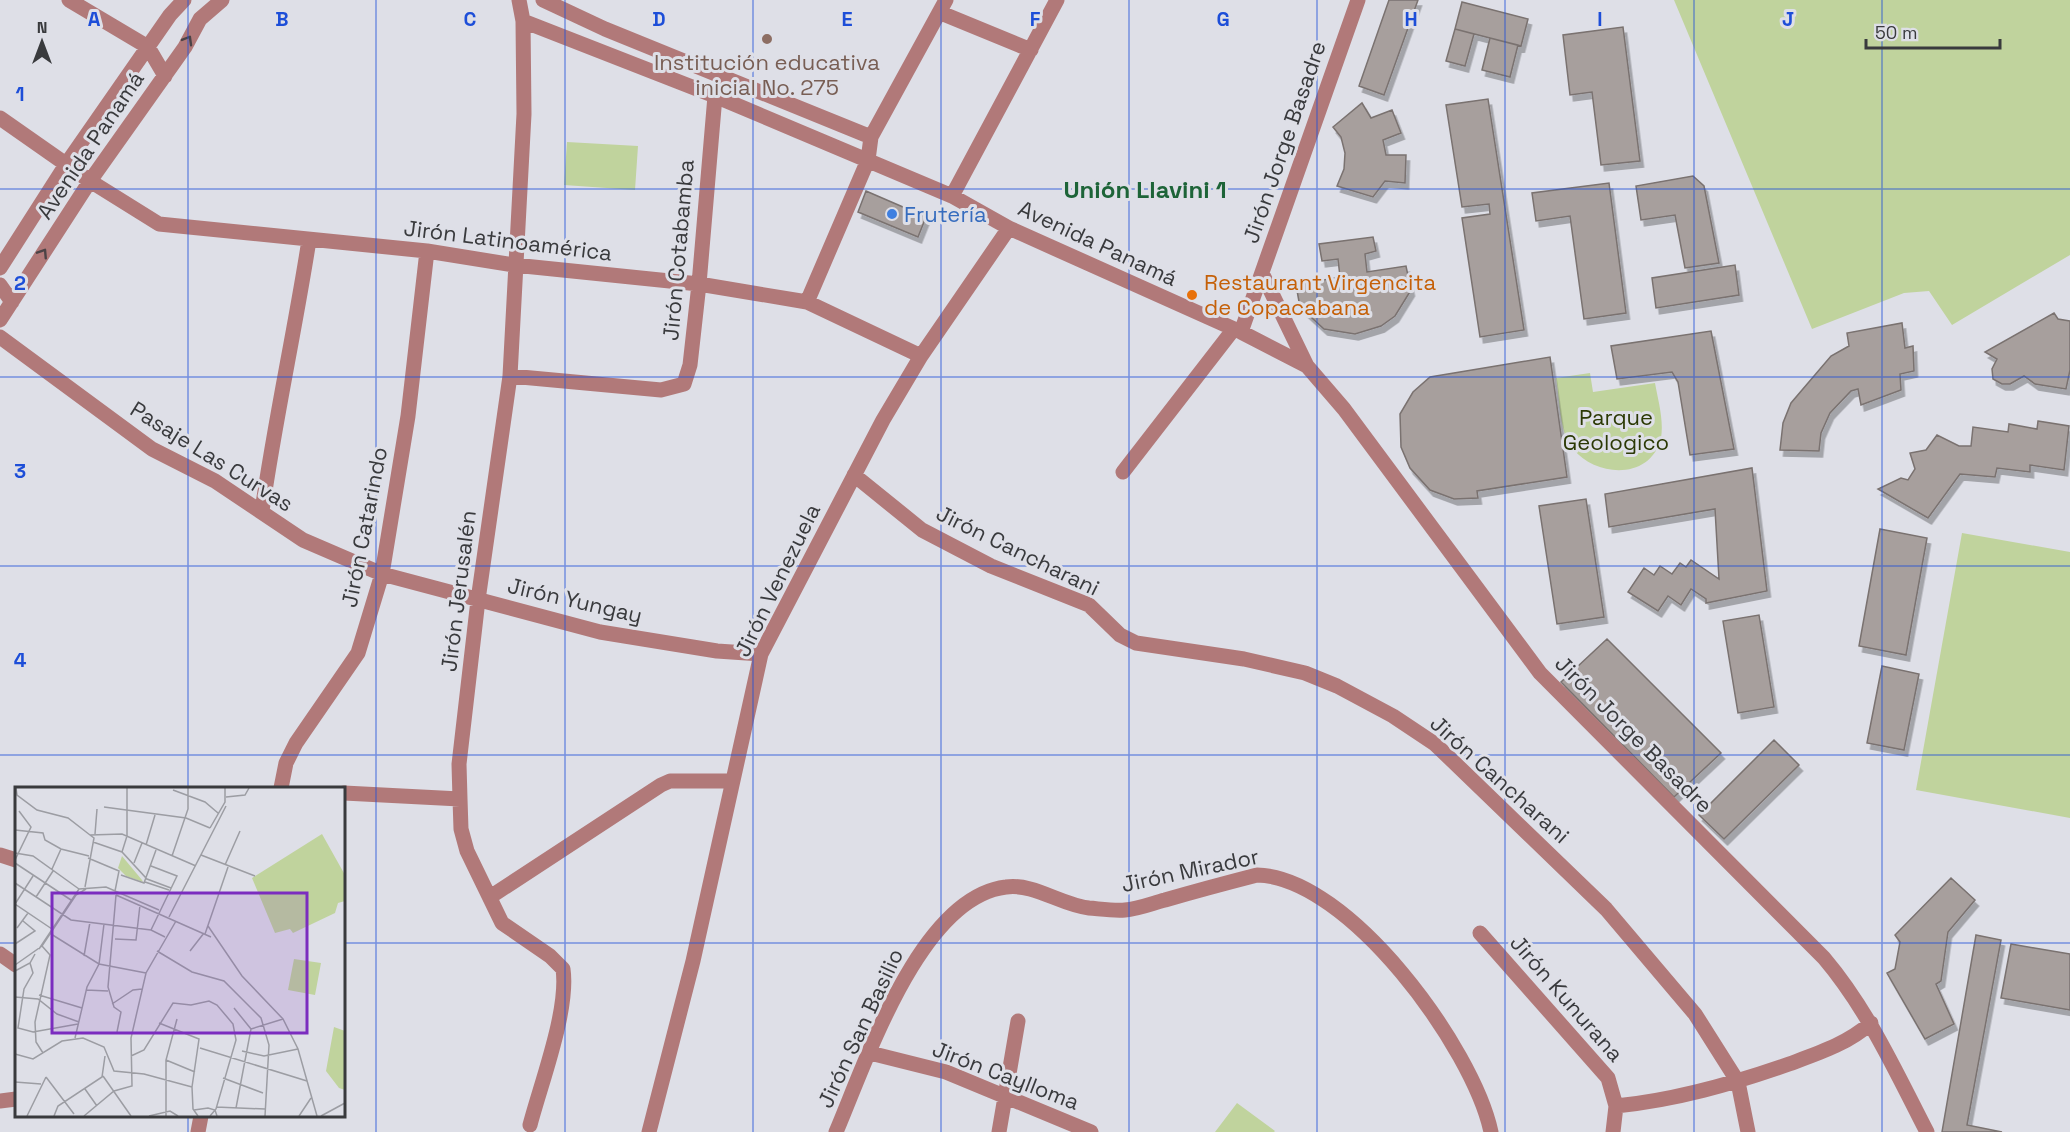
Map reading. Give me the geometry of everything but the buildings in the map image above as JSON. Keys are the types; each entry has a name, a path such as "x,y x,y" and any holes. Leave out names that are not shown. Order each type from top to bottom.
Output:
{"street":[{"path":"69,0 148,47 165,76"},
{"name":"Avenida Panamá","path":"0,268 67,162 170,15 184,0"},
{"name":"Avenida Panamá","path":"0,320 90,181 165,76 200,19 222,0"},
{"path":"519,0 523,21"},
{"path":"543,0 605,29 871,137"},
{"path":"952,196 1057,0"},
{"name":"Jirón Jorge Basadre","path":"1123,472 1237,331 1262,273 1358,0"},
{"path":"807,302 868,160 871,137 943,6 1031,50"},
{"name":"Avenida Panamá","path":"523,21 715,96 952,196 1009,228 1237,331 1307,366"},
{"name":"Jirón Jerusalén","path":"523,21 524,114 514,265 510,376 478,600 459,764 459,799 461,829 467,851 502,923 550,956 563,969 564,991 558,1021 530,1125"},
{"name":"Jirón Cotabamba","path":"510,376 661,390 684,384 688,375 699,284 715,96"},
{"name":"Jirón Latinoamérica","path":"0,118 67,162 90,181 159,224 427,251 514,265 699,284 807,302 921,356"},
{"name":"Jirón Venezuela","path":"649,1132 693,961 731,781 761,654 854,475 921,356 1009,228"},
{"path":"262,511 274,427 297,317 309,240"},
{"name":"Jirón Catarindo","path":"281,787 286,763 296,743 358,653 382,574 408,416 427,251"},
{"path":"1262,273 1307,366"},
{"path":"0,285 12,302"},
{"name":"Pasaje Las Curvas","path":"0,337 152,449 215,481 303,540 382,574"},
{"name":"Jirón Jorge Basadre","path":"1307,366 1371,444 1540,673 1824,958 1847,984 1871,1023 1927,1132"},
{"name":"Jirón Cancharani","path":"854,475 922,530 991,566 1089,605 1120,635 1136,643 1244,659 1305,673 1336,686 1393,716 1435,744 1606,909 1695,1014 1738,1082 1744,1101 1748,1132"},
{"name":"Jirón Yungay","path":"382,574 600,632 717,651 761,654"},
{"path":"490,897 661,785 670,781 731,781"},
{"path":"345,793 459,799"},
{"path":"0,855 15,860"},
{"name":"Jirón Mirador","path":"1047,896 1086,908 1126,910 1257,874 1278,875 1336,907 1390,958 1440,1024 1465,1065 1491,1132"},
{"name":"Jirón San Basilio","path":"836,1132 912,964 928,940 956,910 979,893 1007,886 1047,896"},
{"name":"Jirón Kunurana","path":"1480,933 1608,1078 1616,1106 1613,1132"},
{"path":"0,954 15,964"},
{"path":"999,1132 1018,1021"},
{"path":"1616,1106 1658,1102 1738,1082 1836,1047 1857,1035 1871,1023"},
{"name":"Jirón Caylloma","path":"870,1053 946,1072 1091,1132"},
{"path":"0,1101 15,1099"},
{"path":"198,1132 201,1117"}],"green space":[{"path":"1674,0 2070,0 2070,255 1952,325 1929,291 1904,293 1812,329"},
{"path":"567,142 638,146 635,190 564,185"},
{"name":"Parque Geologico","path":"1590,373 1593,392 1655,383 1662,431 1655,452 1646,462 1635,468 1609,469 1583,459 1568,442 1556,378"},
{"path":"1962,533 2070,552 2070,818 1916,790"},
{"path":"1237,1103 1275,1131 1215,1132"}],"place":[{"name":"Institución educativa inicial No. 275","path":"767,39"},
{"name":"Frutería","path":"892,214"},
{"name":"Restaurant Virgencita de Copacabana","path":"1192,295"}],"district":[{"name":"Unión Llavini 1","path":"1145,189"}]}
